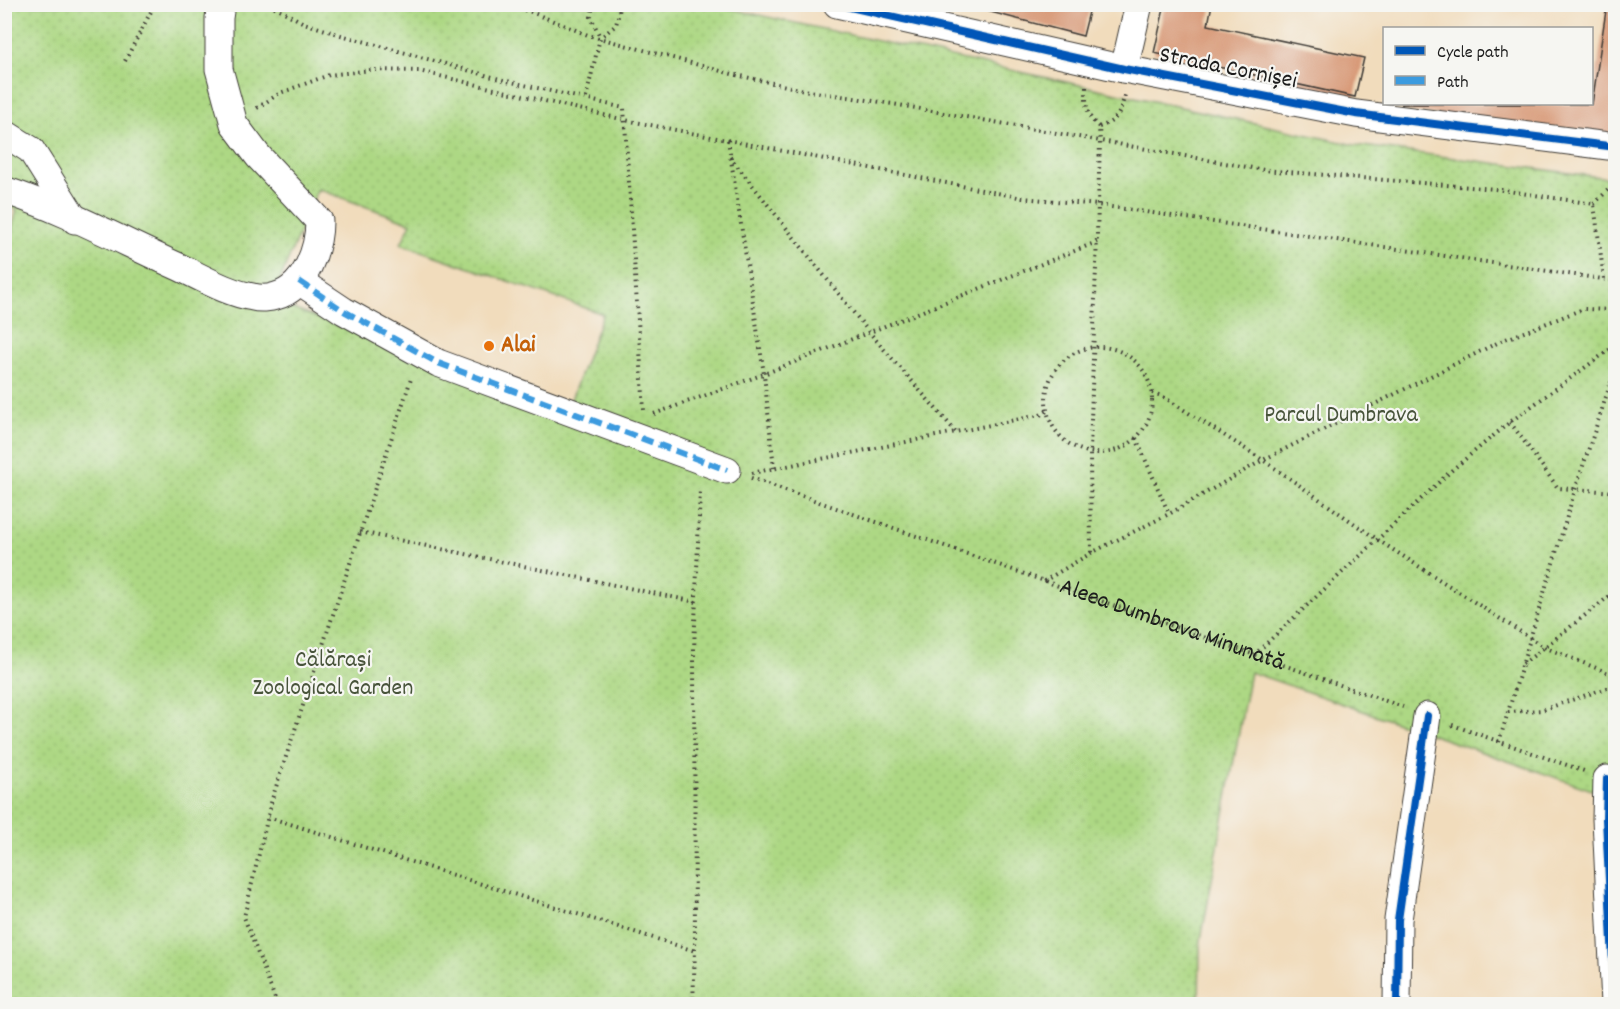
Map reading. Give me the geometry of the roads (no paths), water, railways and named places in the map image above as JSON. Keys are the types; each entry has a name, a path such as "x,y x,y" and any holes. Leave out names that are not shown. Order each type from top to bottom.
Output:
{"street":[{"path":"4,190 220,286 254,297 276,296 289,290 299,281 314,253 319,221 258,156 234,123 219,69 221,4"},
{"name":"Strada Cornișei","path":"837,4 1128,70 1356,114 1616,147"},
{"path":"1128,70 1139,4"},
{"path":"4,134 31,150 75,220"},
{"path":"299,281 344,311 438,363 734,472"},
{"path":"1397,1005 1398,920 1427,716"},
{"path":"1611,780 1606,819 1615,1005"}],"place":[{"name":"Alai","path":"489,346"}],"park label":[{"name":"Parcul Dumbrava","path":"1341,416"},
{"name":"Călărași Zoological Garden","path":"333,675"}]}
